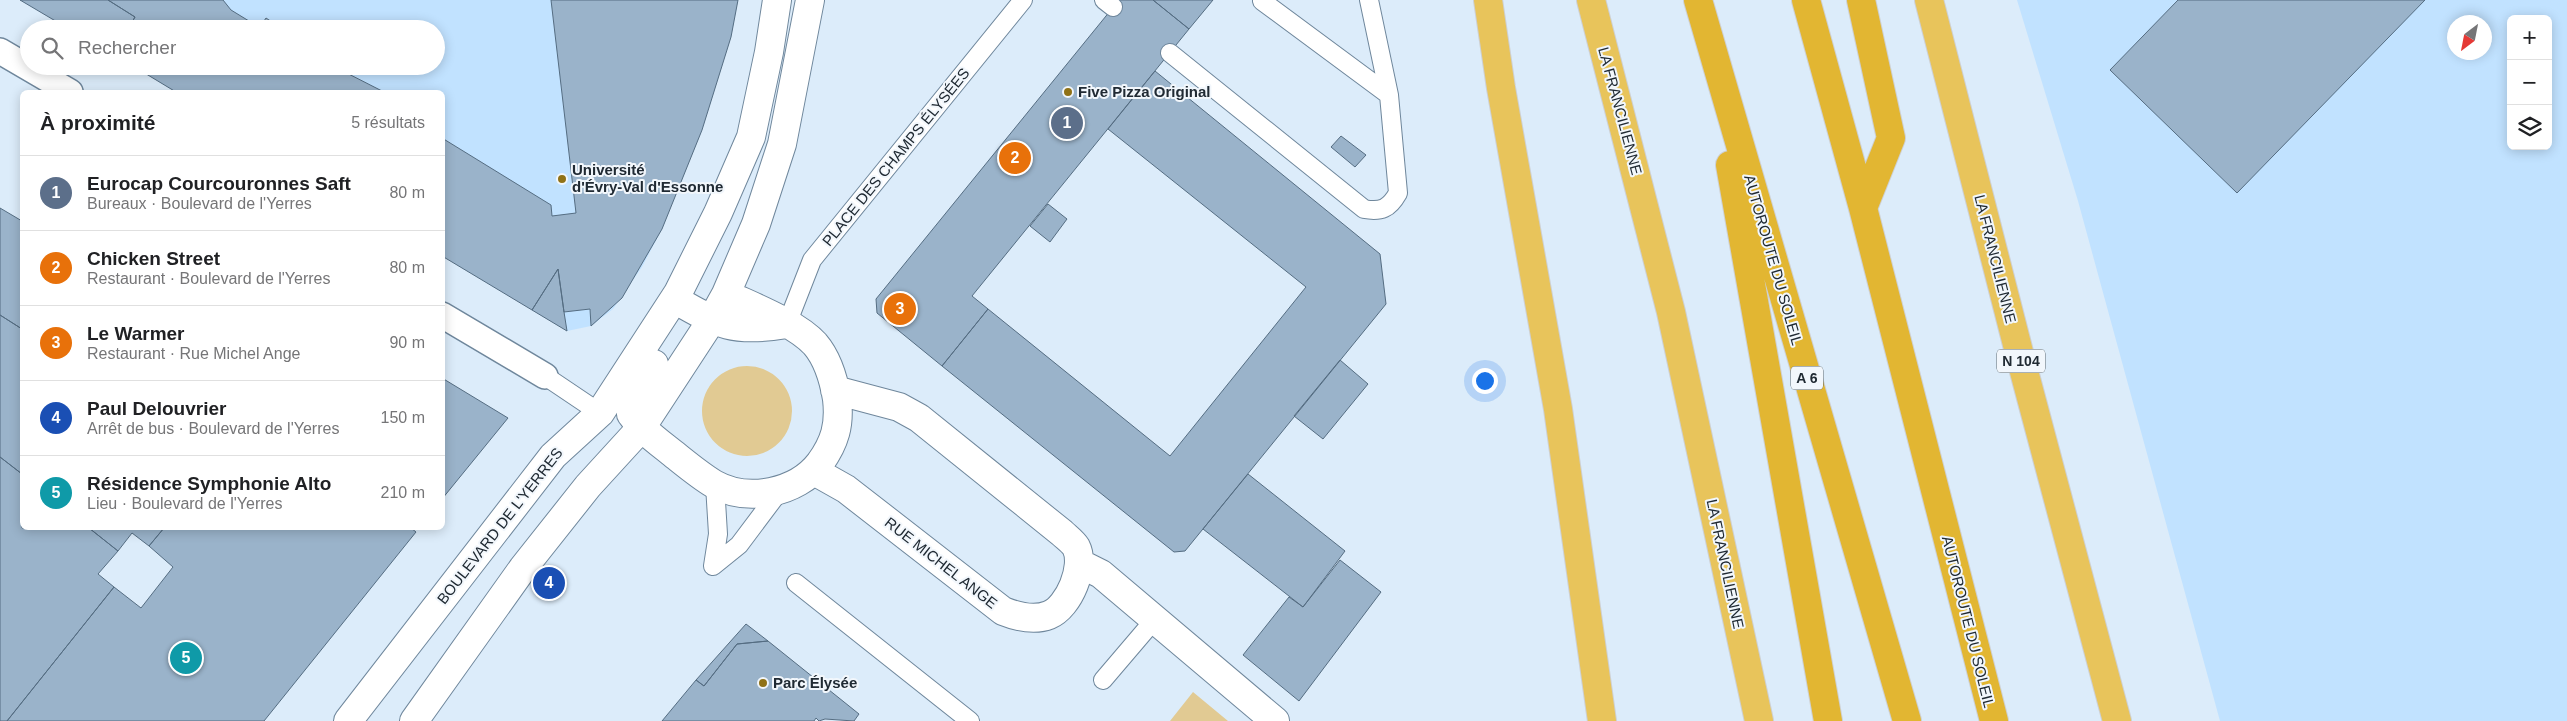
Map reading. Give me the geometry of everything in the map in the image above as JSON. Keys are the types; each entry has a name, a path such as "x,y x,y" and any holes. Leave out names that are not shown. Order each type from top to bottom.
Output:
{"highway":[{"path":"1488,0 1501,88 1558,409 1602,721"},
{"name":"LA FRANCILIENNE","path":"1591,0 1671,312 1759,721"},
{"name":"AUTOROUTE DU SOLEIL","path":"1698,0 1907,721"},
{"name":"AUTOROUTE DU SOLEIL","path":"1806,0 1863,208 1994,721"},
{"path":"1860,0 1890,138 1863,208"},
{"name":"LA FRANCILIENNE","path":"1929,0 2021,360 2117,721"},
{"path":"1708,35 1780,459 1828,721"}],"street":[{"path":"778,0 769,52 765,142 735,222 692,309 733,327 760,329 787,324"},
{"name":"BOULEVARD DE L'YERRES","path":"348,721 553,456 600,414 692,309 726,294 756,224 782,144 810,0"},
{"path":"0,51 20,63"},
{"path":"41,75 67,90"},
{"path":"641,428 715,485 736,491 761,494 795,485 814,471 833,445 839,414 834,380 815,344 787,324 726,294"},
{"name":"BOULEVARD DE L'YERRES","path":"414,721 523,568 588,486 641,428 692,309"},
{"path":"445,317 545,376"},
{"path":"835,390 899,407 919,418 1062,533 1076,547 1079,563 1101,574 1275,721"},
{"name":"RUE MICHEL ANGE","path":"814,471 846,489 1003,611 1017,616 1034,618 1050,614 1065,601 1076,583 1079,563"}],"lane":[{"name":"PLACE DES CHAMPS ÉLYSÉES","path":"787,324 812,260 1023,0"},
{"path":"1170,53 1364,209 1378,212 1391,205 1398,193 1389,94 1369,0"},
{"path":"1262,1 1389,94"},
{"path":"545,376 600,414"},
{"path":"715,485 718,534 713,566 739,545 781,489"},
{"path":"796,583 970,721"},
{"path":"1104,680 1154,619"}],"shaded area":[{"name":"Université d'Évry-Val d'Essonne","path":"20,0 738,0 731,37 702,130 662,229 642,267 613,309 591,326 567,331 445,257 445,90 173,90 148,75 445,75 445,20 54,20"},
{"path":"2017,0 2567,0 2567,721 2220,721 2078,201"},
{"path":"747,366 764,369 779,379 789,394 792,411 789,428 779,443 764,453 747,456 730,453 715,443 705,428 702,411 705,394 715,379 730,369"},
{"path":"1193,692 1228,721 1170,721"}],"building":[{"path":"20,0 108,0 135,17 133,20 54,20"},
{"path":"108,0 223,0 231,10 247,20 133,20 135,17"},
{"path":"551,0 738,0 731,37 702,130 662,229 622,298 591,326 590,309 564,312 558,269 532,310 445,258 445,140 551,205 552,216 576,213"},
{"path":"1119,0 1153,0 1189,29 972,296 988,309 942,366 877,313 876,299"},
{"path":"1153,0 1213,0 1189,29"},
{"path":"2178,0 2425,0 2237,193 2110,70"},
{"path":"1155,71 1380,254 1386,304 1185,551 1174,552 942,366 988,309 1170,456 1306,287 1108,129"},
{"path":"148,75 351,75 380,90 173,90"},
{"path":"1341,136 1366,155 1355,167 1331,147"},
{"path":"1048,204 1067,219 1050,242 1030,226"},
{"path":"0,208 20,220 20,328 0,315"},
{"path":"558,269 564,312 567,331 532,310"},
{"path":"0,315 20,328 20,472 0,457"},
{"path":"1340,360 1368,384 1323,439 1294,416"},
{"path":"445,380 508,418 445,495"},
{"path":"0,457 20,472 20,530 92,530 118,551 98,574 114,587 7,721 0,721"},
{"path":"1248,474 1345,551 1303,607 1203,529"},
{"path":"92,530 162,530 149,546 132,533 118,551"},
{"path":"162,530 414,530 416,532 264,721 7,721 114,587 141,608 173,567 149,546"},
{"path":"1340,560 1381,592 1299,701 1243,655 1289,597 1303,607"},
{"path":"746,624 768,641 737,644 704,686 696,680"},
{"name":"Parc Élysée","path":"768,641 859,714 854,721 825,719 819,721 816,718 814,721 662,721 696,680 704,686 737,644"}],"place":[{"name":"Five Pizza Original","path":"1068,92"},
{"name":"Eurocap Courcouronnes Saft","path":"1067,123"},
{"name":"Chicken Street","path":"1015,158"},
{"name":"Université d'Évry-Val d'Essonne","path":"562,179"},
{"name":"Le Warmer","path":"900,309"},
{"name":"Paul Delouvrier","path":"549,583"},
{"name":"Résidence Symphonie Alto","path":"186,658"},
{"name":"Parc Élysée","path":"763,683"}]}
